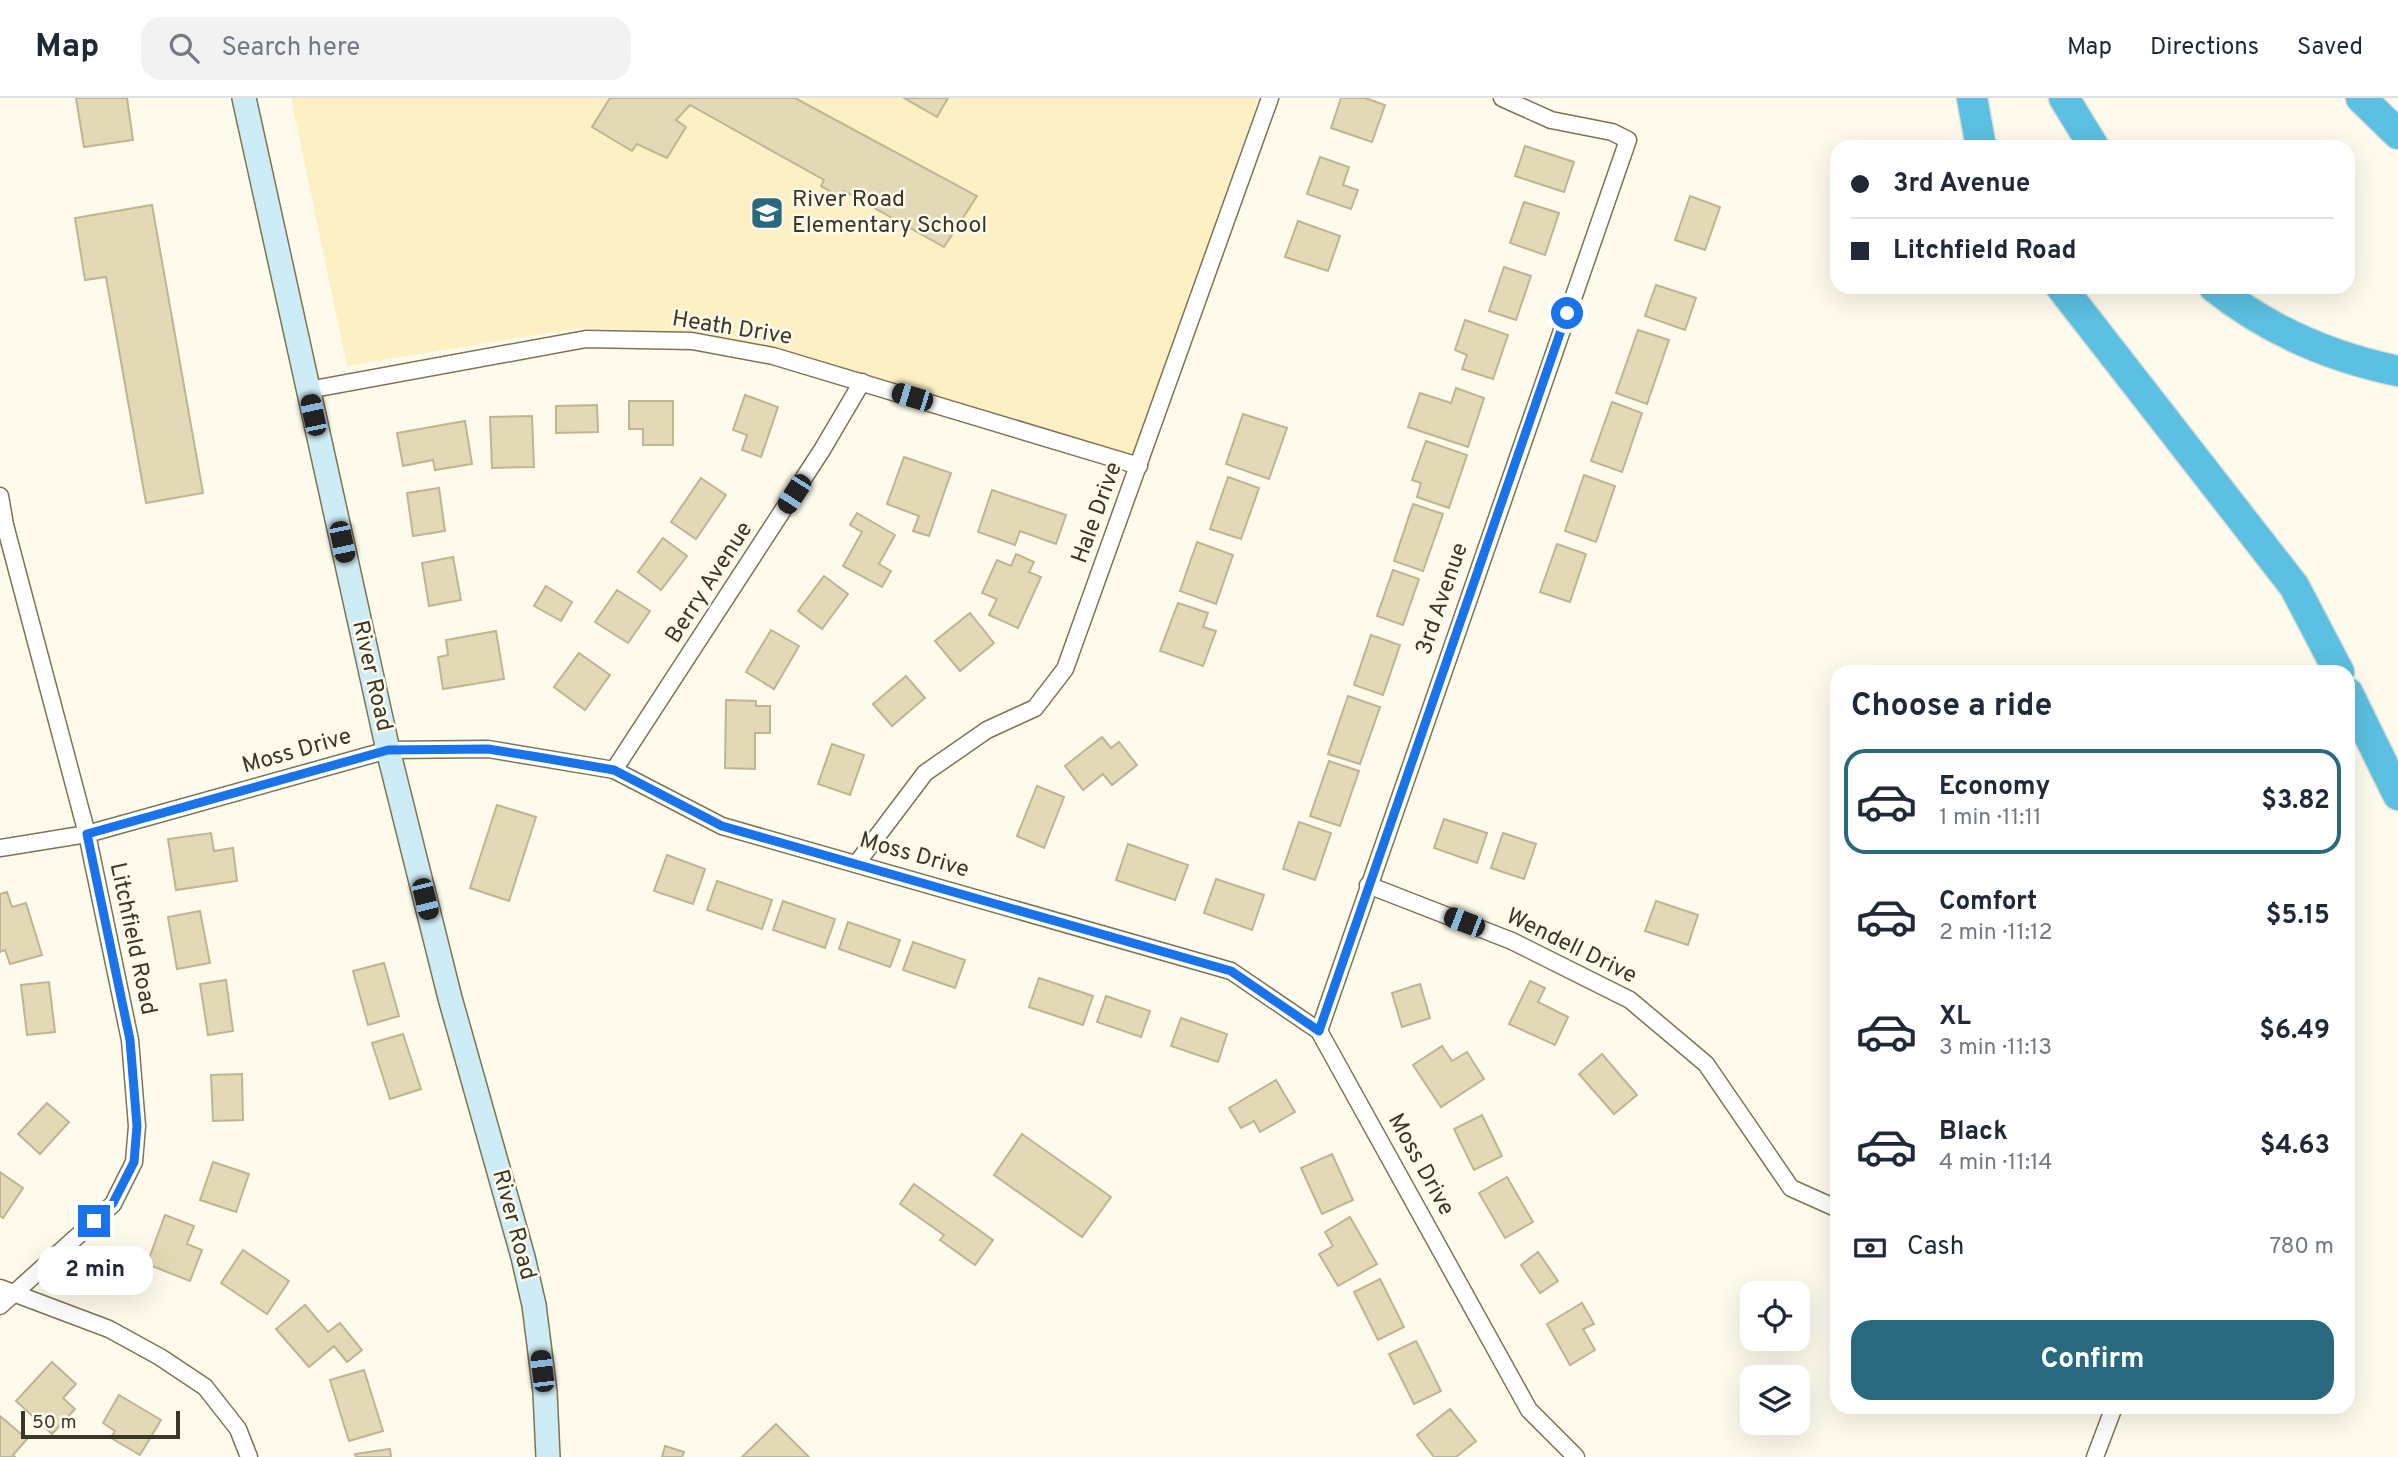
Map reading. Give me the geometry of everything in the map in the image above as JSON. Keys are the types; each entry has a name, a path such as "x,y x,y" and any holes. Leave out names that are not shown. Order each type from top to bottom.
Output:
{"highway":[{"path":"1972,98 1980,140"},
{"path":"2064,98 2090,140"},
{"path":"2361,98 2398,134"},
{"path":"2066,294 2294,586 2335,665"},
{"path":"2225,294 2285,334 2344,357 2398,371"},
{"path":"2355,707 2398,795"}],"main road":[{"name":"River Road","path":"244,98 388,750 450,998 523,1257 534,1306 545,1392 548,1457"}],"street":[{"name":"Hale Drive","path":"857,863 925,773 987,730 1035,708 1065,669 1269,98"},
{"name":"3rd Avenue","path":"1319,1031 1628,140 1612,132 1551,120 1502,98"},
{"name":"Heath Drive","path":"308,390 586,339 692,341 773,356 1139,466"},
{"name":"Berry Avenue","path":"614,770 815,461 862,382"},
{"name":"Litchfield Road","path":"0,496 2,524 87,834 130,1040 137,1126 134,1162 113,1203 7,1290 0,1306"},
{"name":"Moss Drive","path":"0,848 87,834 388,750 488,749 614,770 722,826 1231,971 1319,1031 1529,1410 1576,1457"},
{"name":"Wendell Drive","path":"1368,885 1512,941 1630,1000 1706,1064 1791,1188 1830,1205"},
{"path":"7,1290 109,1329 160,1357 205,1387 238,1429 249,1457"},
{"path":"2095,1457 2110,1414"}],"shaded area":[{"name":"River Road Elementary School","path":"291,98 1259,98 1135,457 775,348 696,332 578,328 347,366"}],"building":[{"path":"76,98 127,98 133,140 84,147"},
{"path":"610,98 795,98 977,196 944,247 844,191 840,197 821,186 824,180 690,105 676,120 686,127 667,158 637,144 632,151 592,127"},
{"path":"904,98 948,98 937,117"},
{"path":"1341,98 1365,98 1385,105 1372,142 1331,128"},
{"path":"1525,146 1574,162 1564,192 1515,176"},
{"path":"1320,157 1349,167 1343,185 1358,190 1351,209 1307,194"},
{"path":"1690,196 1720,207 1705,250 1675,240"},
{"path":"1524,202 1559,213 1545,255 1510,243"},
{"path":"152,205 203,493 146,503 106,277 85,280 75,218"},
{"path":"1298,221 1340,236 1328,271 1285,257"},
{"path":"1504,267 1531,276 1516,320 1489,311"},
{"path":"1656,285 1696,298 1685,330 1645,316"},
{"path":"1465,320 1508,335 1493,379 1462,369 1467,355 1455,350"},
{"path":"1638,330 1669,340 1647,404 1616,393"},
{"path":"1456,388 1484,398 1468,447 1408,427 1420,393 1451,403"},
{"path":"745,395 778,407 761,457 742,450 747,435 733,430"},
{"path":"629,401 673,401 673,445 643,445 643,429 629,429"},
{"path":"1612,402 1642,413 1622,472 1591,461"},
{"path":"597,405 598,432 556,433 556,406"},
{"path":"1243,414 1287,428 1269,479 1226,464"},
{"path":"532,416 534,467 492,468 490,417"},
{"path":"465,421 472,464 435,470 433,460 403,466 397,433"},
{"path":"1426,441 1467,455 1449,508 1417,497 1421,483 1412,480"},
{"path":"904,457 951,473 929,536 913,531 919,516 887,504"},
{"path":"1584,475 1615,486 1596,542 1565,531"},
{"path":"1228,477 1259,488 1241,539 1210,529"},
{"path":"701,478 726,495 696,539 671,522"},
{"path":"439,488 445,531 413,536 407,493"},
{"path":"992,490 1066,515 1056,544 1020,531 1015,545 978,532"},
{"path":"1413,504 1443,514 1423,571 1394,561"},
{"path":"857,513 895,535 879,564 891,571 882,587 843,566 862,532 850,525"},
{"path":"663,538 687,556 661,590 638,572"},
{"path":"1197,542 1233,555 1216,604 1180,591"},
{"path":"1557,544 1586,554 1570,602 1540,592"},
{"path":"1016,554 1034,562 1029,572 1041,577 1018,628 989,615 997,599 982,593 997,560 1011,566"},
{"path":"453,557 461,600 429,606 422,563"},
{"path":"1393,570 1419,579 1403,625 1377,616"},
{"path":"824,576 848,594 822,629 798,611"},
{"path":"546,586 572,602 561,621 534,606"},
{"path":"617,590 650,611 628,643 595,622"},
{"path":"1178,603 1208,613 1203,627 1216,631 1203,666 1160,651"},
{"path":"970,613 994,643 960,671 935,641"},
{"path":"771,630 799,646 774,689 746,672"},
{"path":"496,631 504,679 443,689 438,657 448,655 446,640"},
{"path":"1371,635 1400,645 1383,695 1354,685"},
{"path":"579,653 610,675 585,710 554,687"},
{"path":"906,676 925,698 892,726 873,704"},
{"path":"1348,696 1380,707 1360,764 1328,754"},
{"path":"726,700 756,701 756,706 770,706 770,733 755,733 755,769 725,768"},
{"path":"1102,737 1111,748 1119,742 1137,765 1112,785 1103,774 1083,790 1065,766"},
{"path":"832,744 864,755 850,795 818,784"},
{"path":"1329,761 1359,771 1340,826 1310,816"},
{"path":"1037,786 1064,797 1044,848 1017,836"},
{"path":"497,805 536,817 509,901 470,888"},
{"path":"1444,819 1487,833 1477,863 1434,848"},
{"path":"1299,822 1331,833 1315,880 1283,869"},
{"path":"211,833 214,851 233,848 237,881 176,890 168,839"},
{"path":"1503,833 1536,844 1524,879 1491,868"},
{"path":"1128,844 1188,865 1175,900 1116,880"},
{"path":"667,855 705,869 693,904 654,891"},
{"path":"1216,879 1264,895 1252,930 1204,913"},
{"path":"717,881 772,900 762,929 707,910"},
{"path":"7,892 12,907 26,903 42,955 10,964 5,950 0,952 0,894"},
{"path":"783,901 835,919 825,948 773,930"},
{"path":"1656,901 1698,915 1688,945 1645,931"},
{"path":"200,911 210,963 177,969 168,917"},
{"path":"848,922 900,940 890,967 839,949"},
{"path":"913,942 965,960 955,988 903,970"},
{"path":"384,963 399,1016 368,1025 353,971"},
{"path":"1039,978 1093,996 1083,1025 1029,1007"},
{"path":"226,980 233,1031 208,1035 200,984"},
{"path":"1530,981 1545,988 1538,1002 1568,1017 1555,1045 1509,1024"},
{"path":"49,982 55,1032 27,1035 21,985"},
{"path":"1420,984 1430,1018 1402,1027 1392,993"},
{"path":"1106,996 1150,1011 1141,1037 1097,1022"},
{"path":"1181,1018 1227,1034 1218,1062 1171,1046"},
{"path":"403,1034 421,1089 390,1099 372,1043"},
{"path":"1442,1046 1452,1061 1467,1052 1484,1079 1441,1107 1413,1065"},
{"path":"1602,1054 1637,1095 1614,1114 1579,1074"},
{"path":"242,1074 243,1120 213,1121 211,1075"},
{"path":"1276,1080 1295,1112 1260,1132 1254,1121 1241,1128 1229,1108"},
{"path":"47,1103 69,1122 40,1154 18,1134"},
{"path":"1482,1115 1502,1156 1474,1170 1454,1129"},
{"path":"1022,1134 1111,1197 1082,1237 994,1175"},
{"path":"1332,1154 1353,1200 1322,1214 1301,1168"},
{"path":"213,1162 249,1174 236,1212 200,1200"},
{"path":"0,1172 23,1188 3,1218 0,1216"},
{"path":"1507,1177 1533,1222 1505,1238 1479,1193"},
{"path":"914,1184 993,1240 975,1265 940,1240 944,1235 900,1204"},
{"path":"165,1215 194,1226 187,1244 202,1250 190,1281 147,1264"},
{"path":"1350,1217 1377,1264 1338,1286 1319,1254 1333,1246 1325,1232"},
{"path":"243,1250 289,1281 267,1314 221,1283"},
{"path":"1538,1252 1558,1281 1540,1293 1521,1265"},
{"path":"1380,1279 1404,1327 1378,1340 1354,1292"},
{"path":"1582,1303 1594,1324 1583,1329 1595,1350 1570,1365 1547,1324"},
{"path":"305,1305 328,1332 340,1323 362,1350 347,1362 334,1346 309,1367 276,1329"},
{"path":"1416,1341 1441,1391 1414,1404 1389,1354"},
{"path":"52,1362 76,1384 63,1398 75,1409 52,1434 16,1401"},
{"path":"364,1370 383,1431 349,1441 330,1380"},
{"path":"119,1395 161,1420 140,1455 111,1438 115,1431 103,1423"},
{"path":"1450,1409 1476,1441 1456,1457 1434,1457 1417,1435"},
{"path":"0,1416 27,1439 13,1455 15,1457 0,1457"},
{"path":"776,1424 809,1457 742,1457"},
{"path":"665,1446 684,1452 682,1457 662,1457"},
{"path":"390,1449 391,1457 356,1457 355,1454"}],"place":[{"name":"River Road Elementary School","path":"767,213"}],"route":[{"path":"94,1221 113,1203 134,1162 137,1126 130,1040 87,834 388,750 488,749 614,770 722,826 1231,971 1319,1031 1567,313"}]}
